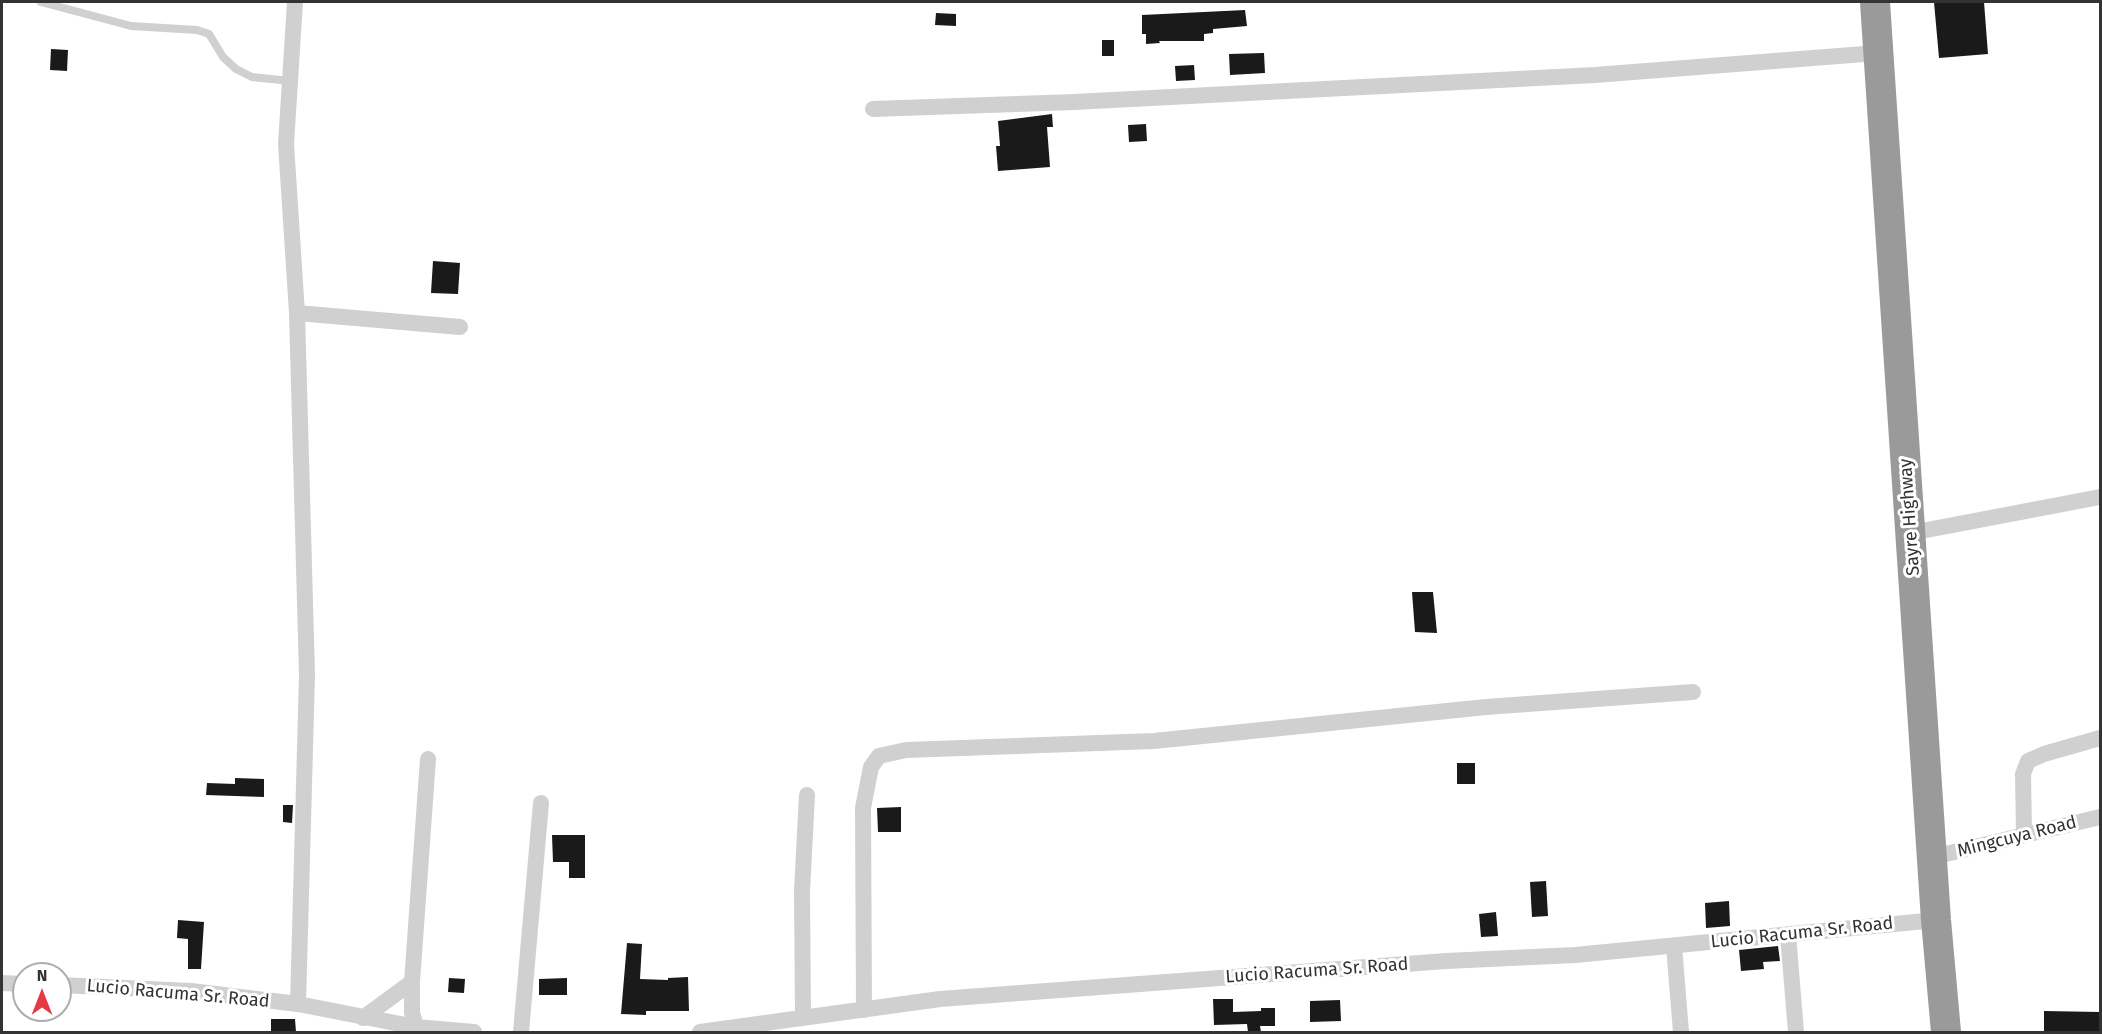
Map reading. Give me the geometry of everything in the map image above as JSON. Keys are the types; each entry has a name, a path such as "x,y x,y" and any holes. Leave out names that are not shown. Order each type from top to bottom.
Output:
{"highway":[{"name":"Sayre Highway","path":"1875,2 1936,920 1946,1032"}],"street":[{"path":"295,2 286,144 297,313 307,675 298,1004"},
{"path":"873,110 1595,75 1877,53"},
{"path":"297,313 460,327"},
{"path":"1911,533 2100,497"},
{"path":"864,1010 863,808 871,767 879,756 906,750 1154,741 1486,707 1693,692"},
{"path":"2024,835 2023,774 2028,761 2100,738"},
{"path":"416,1027 412,1012 412,982 428,759"},
{"path":"802,1018 802,903 807,795"},
{"path":"521,1032 541,803"},
{"name":"Mingcuya Road","path":"1933,857 2100,817"},
{"name":"Lucio Racuma Sr. Road","path":"700,1032 940,999 1674,946 1936,920"},
{"path":"1788,935 1796,1032"},
{"path":"1674,946 1681,1032"},
{"path":"363,1018 412,982"},
{"name":"Lucio Racuma Sr. Road","path":"72,986 191,991 298,1004 363,1018 449,1032 474,1032"}],"lane":[{"path":"41,2 131,26 197,30 209,34 223,57 236,69 252,77 290,81"}],"building":[{"path":"1934,2 1984,2 1988,54 1939,58"},
{"path":"1245,10 1247,26 1213,29 1213,33 1204,34 1204,41 1159,41 1160,43 1146,44 1146,34 1142,34 1142,15"},
{"path":"936,13 956,14 956,26 935,25"},
{"path":"1102,40 1114,40 1114,56 1102,56"},
{"path":"51,49 68,50 67,71 50,70"},
{"path":"1264,53 1265,73 1230,75 1229,54"},
{"path":"1194,65 1195,80 1176,81 1175,66"},
{"path":"1052,114 1053,127 1047,127 1050,167 998,171 996,146 1000,146 998,121"},
{"path":"1146,124 1147,141 1129,142 1128,125"},
{"path":"433,261 460,263 458,294 431,293"},
{"path":"1412,592 1433,592 1437,633 1415,632"},
{"path":"1457,763 1475,763 1475,784 1457,784"},
{"path":"235,778 264,779 264,797 206,795 207,783 235,784"},
{"path":"283,805 293,805 292,823 283,822"},
{"path":"901,807 901,832 878,832 877,808"},
{"path":"552,835 585,835 585,878 569,878 569,862 553,862"},
{"path":"1546,881 1548,916 1532,917 1530,882"},
{"path":"1729,901 1730,926 1706,928 1705,903"},
{"path":"1496,912 1498,936 1481,937 1479,914"},
{"path":"178,920 204,922 201,969 188,969 188,939 177,938"},
{"path":"627,943 642,944 640,979 668,980 668,978 688,977 689,1011 646,1011 646,1015 621,1014"},
{"path":"1778,946 1780,961 1763,962 1764,969 1741,971 1739,950"},
{"path":"449,978 465,979 464,993 448,992"},
{"path":"567,978 567,995 539,995 539,979"},
{"path":"1213,999 1233,999 1233,1012 1275,1008 1275,1026 1260,1026 1261,1032 1248,1032 1247,1024 1214,1025"},
{"path":"1340,1000 1341,1021 1310,1022 1310,1001"},
{"path":"2044,1011 2100,1012 2100,1032 2044,1032"},
{"path":"271,1019 295,1019 296,1032 271,1032"}]}
